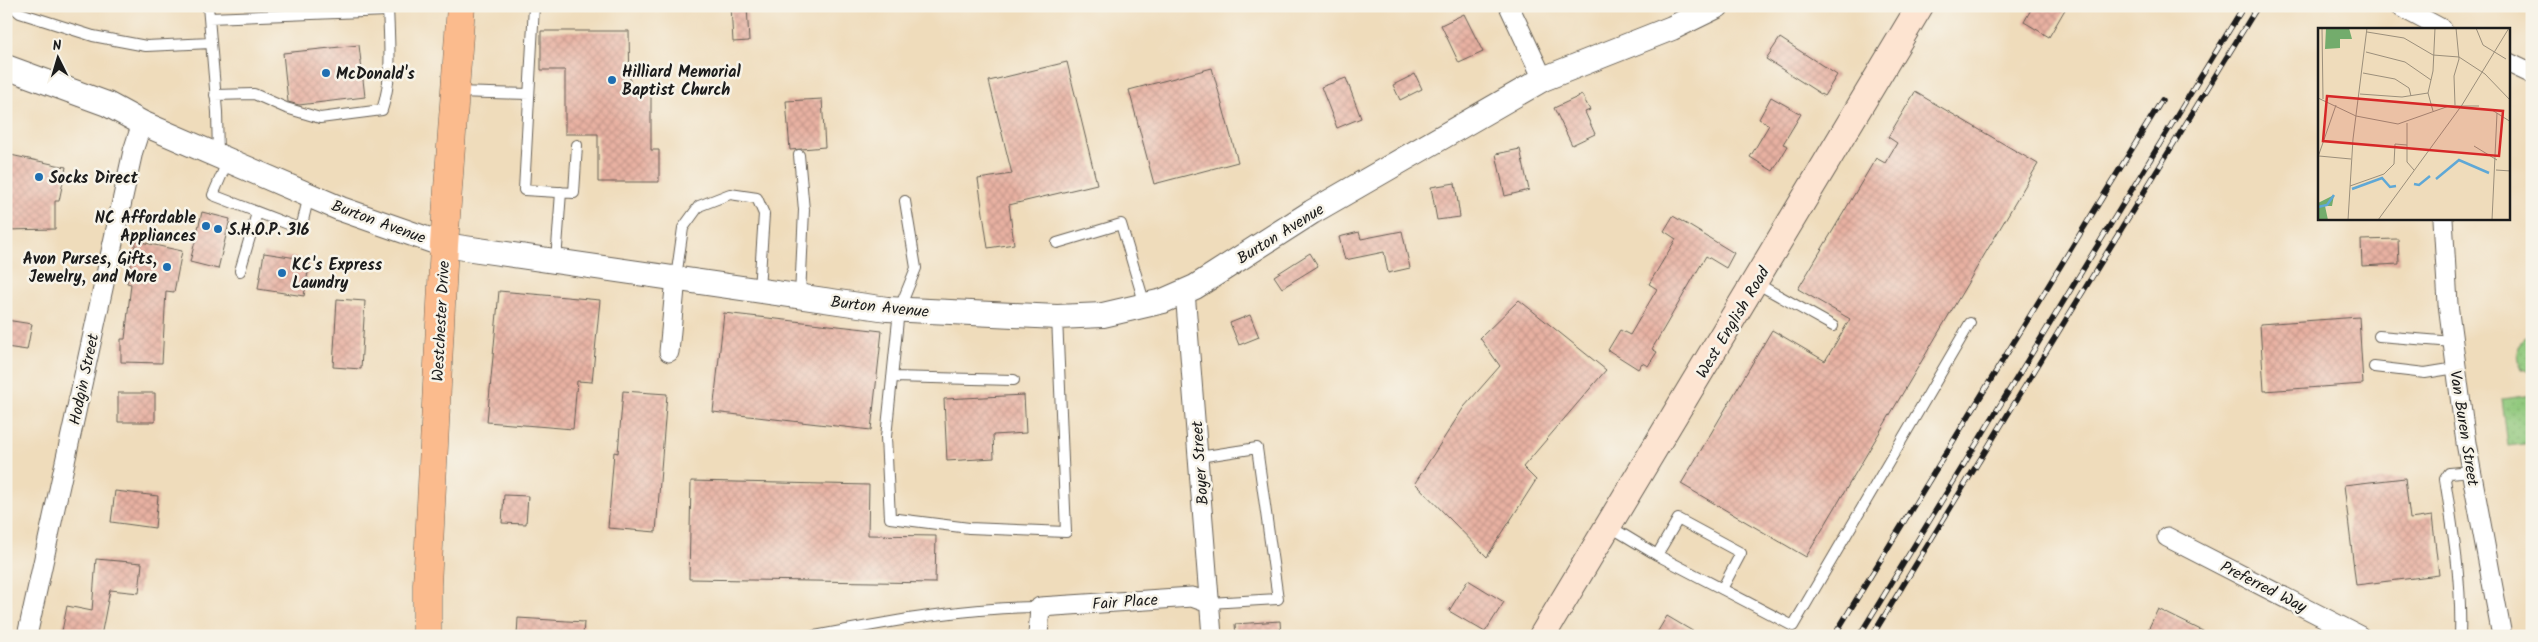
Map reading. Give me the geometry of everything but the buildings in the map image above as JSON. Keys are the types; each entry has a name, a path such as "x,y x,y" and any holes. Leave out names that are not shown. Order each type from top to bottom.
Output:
{"main road":[{"name":"Westchester Drive","path":"427,636 427,585 444,245 461,6"},
{"name":"West English Road","path":"1542,636 1756,283 1920,6"}],"street":[{"path":"1509,6 1542,79"},
{"name":"Burton Avenue","path":"6,68 107,104 142,123 341,209 444,245 899,310 1057,317 1103,315 1163,301 1185,291 1312,212 1542,79 1672,28 1717,6"},
{"path":"2399,6 2440,28"},
{"path":"2510,63 2532,74"},
{"name":"Hodgin Street","path":"26,636 134,151 142,123"},
{"name":"Van Buren Street","path":"2443,220 2452,342 2471,471 2502,636"},
{"path":"669,352 676,278"},
{"name":"Boyer Street","path":"1185,291 1212,636"},
{"name":"Preferred Way","path":"2167,536 2360,636"},
{"name":"Fair Place","path":"1040,607 1192,597 1209,603"},
{"path":"1038,636 1040,607"}],"lane":[{"path":"12,6 20,13 93,36 146,46 210,43"},
{"path":"208,6 215,95 223,158 213,195 301,229 309,195"},
{"path":"534,6 524,190 574,193 578,145"},
{"path":"209,18 268,11 388,9 387,98 382,110 320,118 286,108 254,94 215,95"},
{"path":"455,92 530,94"},
{"path":"799,155 804,210 800,296"},
{"path":"556,261 561,192"},
{"path":"676,278 683,228 699,206 730,194 757,198 764,214 759,290"},
{"path":"905,202 916,268 899,310 892,377 886,437 890,518 968,528 1066,532 1057,317"},
{"path":"240,271 257,213"},
{"path":"1057,244 1121,224 1145,305"},
{"path":"1756,283 1833,326"},
{"path":"1608,526 1657,555 1793,626 1970,323"},
{"path":"2378,336 2452,342"},
{"path":"2374,368 2425,373 2456,368"},
{"path":"892,377 1014,380"},
{"path":"1199,457 1257,448 1278,599 1209,603"},
{"path":"2460,636 2461,612 2454,538 2445,479 2449,474 2471,471"},
{"path":"1657,555 1678,519 1742,553 1722,589"},
{"path":"814,636 874,624 1003,607 1040,607"}],"green space":[{"path":"2532,336 2532,373 2522,369 2518,352 2522,340 2525,337"},
{"path":"2532,395 2532,443 2508,446 2502,399"}],"railway":[{"path":"1859,636 2244,6"},
{"path":"1872,636 2258,6"},
{"path":"1834,636 2162,100"}],"place":[{"name":"McDonald's","path":"326,73"},
{"name":"Hilliard Memorial Baptist Church","path":"612,80"},
{"name":"Socks Direct","path":"39,177"},
{"name":"NC Affordable Appliances","path":"206,226"},
{"name":"S.H.O.P. 316","path":"218,229"},
{"name":"Avon Purses, Gifts, Jewelry, and More","path":"167,267"},
{"name":"KC's Express Laundry","path":"282,273"}]}
